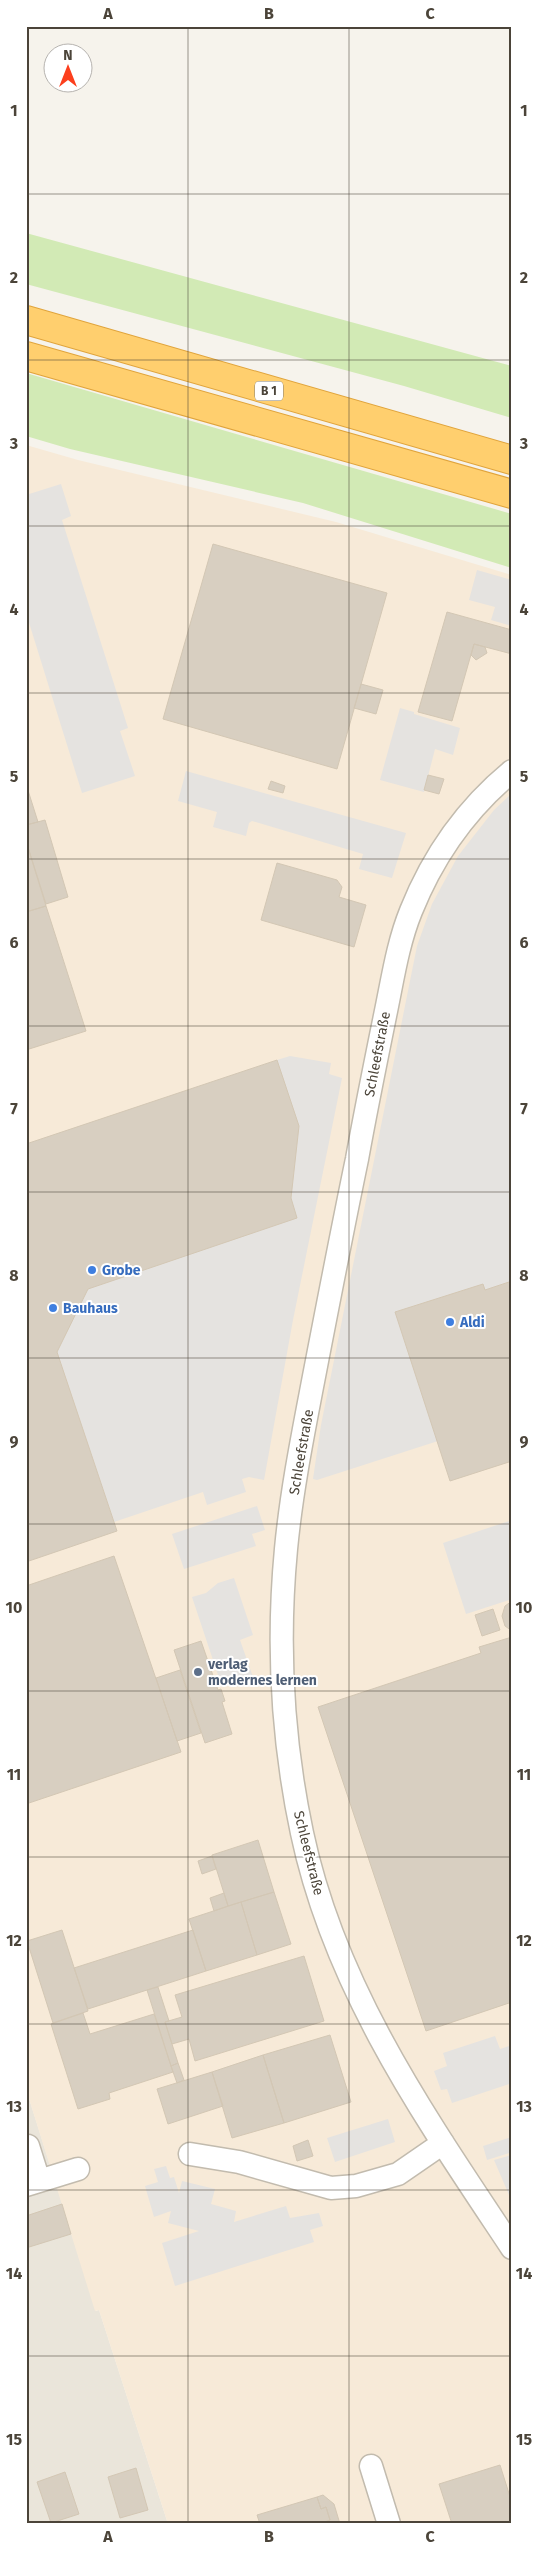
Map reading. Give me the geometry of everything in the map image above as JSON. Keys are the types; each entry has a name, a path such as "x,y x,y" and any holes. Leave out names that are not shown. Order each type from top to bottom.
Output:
{"highway":[{"name":"B 1","path":"26,320 512,460"},
{"path":"26,356 512,494"}],"street":[{"name":"Schleefstraße","path":"512,771 479,802 458,826 427,877 404,929 305,1423 287,1538 283,1591 282,1676 286,1739 302,1836 330,1931 367,2016 417,2105 512,2248"},
{"path":"190,2154 238,2162 331,2188 356,2186 398,2174 443,2144"},
{"path":"28,2146 33,2183 78,2169"},
{"path":"371,2466 389,2524"}],"shaded area":[{"path":"26,445 78,460 336,522 512,575 512,2524 168,2524 99,2310 95,2311 26,2089"},
{"path":"61,484 71,516 62,520 128,728 120,731 135,776 82,793 26,613 26,495"},
{"path":"477,570 512,580 512,626 491,620 495,607 469,600"},
{"path":"400,708 460,728 453,755 435,749 424,792 380,780"},
{"path":"186,771 406,833 392,878 359,869 363,854 252,821 249,823 246,836 213,827 217,812 178,801"},
{"path":"512,793 512,1281 485,1290 483,1284 395,1312 438,1441 317,1480 313,1479 321,1425 417,946 432,904 458,856 494,810"},
{"path":"290,1056 331,1063 329,1074 342,1078 293,1320 264,1480 249,1477 242,1479 246,1492 207,1505 203,1492 114,1522 57,1352 88,1289 291,1198 299,1126 277,1060"},
{"path":"257,1506 265,1530 252,1534 256,1546 184,1569 172,1534"},
{"path":"512,1520 512,1599 466,1614 443,1543"},
{"path":"234,1578 253,1635 240,1640 253,1677 222,1687 192,1597 206,1593 218,1583"},
{"path":"495,2036 500,2049 512,2045 512,2083 452,2103 447,2089 441,2090 434,2071 447,2066 443,2053"},
{"path":"26,2089 96,2311 99,2310 168,2524 26,2524"},
{"path":"388,2119 395,2142 335,2162 327,2138"},
{"path":"512,2137 512,2152 487,2160 483,2146"},
{"path":"512,2155 512,2194 509,2195 494,2160"},
{"path":"166,2166 170,2178 174,2177 179,2193 182,2181 215,2189 211,2204 236,2211 234,2222 286,2206 290,2218 319,2213 323,2226 310,2230 314,2242 175,2286 162,2243 199,2231 168,2223 171,2211 154,2217 145,2186 158,2182 154,2169"}],"green space":[{"path":"26,233 512,366 512,418 404,386 26,284"},
{"path":"26,373 512,514 512,568 303,503 70,449 26,436"}],"building":[{"path":"213,544 387,593 337,769 163,719"},
{"path":"447,612 512,630 512,654 474,644 452,721 418,712"},
{"path":"474,644 485,647 487,653 476,660 471,655"},
{"path":"361,684 383,690 376,714 354,708"},
{"path":"428,775 444,779 439,794 424,790"},
{"path":"271,781 285,786 283,793 268,789"},
{"path":"26,784 38,822 26,825"},
{"path":"45,820 68,897 46,904 26,841 26,825"},
{"path":"26,841 46,906 26,912"},
{"path":"277,863 337,880 342,887 339,897 366,905 354,947 261,920"},
{"path":"46,906 86,1031 26,1050 26,912"},
{"name":"Bauhaus","path":"277,1060 299,1126 291,1198 297,1218 88,1289 57,1352 117,1531 26,1562 26,1144"},
{"path":"512,1281 512,1461 450,1481 395,1312 483,1284 485,1290"},
{"path":"114,1556 181,1752 26,1804 26,1586"},
{"path":"512,1601 512,1631 505,1626 502,1616 505,1606"},
{"path":"493,1609 500,1630 482,1636 475,1615"},
{"path":"512,1637 512,2002 426,2031 318,1707 481,1653 479,1647"},
{"path":"201,1641 218,1690 221,1689 225,1701 222,1702 232,1734 205,1743 174,1650"},
{"path":"180,1670 201,1733 177,1741 156,1678"},
{"path":"258,1840 274,1892 228,1906 212,1855"},
{"path":"212,1856 216,1869 202,1874 198,1861"},
{"path":"274,1892 291,1944 257,1955 241,1902"},
{"path":"224,1893 228,1906 214,1911 210,1898"},
{"path":"241,1902 257,1955 206,1971 189,1919"},
{"path":"62,1930 88,2011 53,2023 27,1941"},
{"path":"193,1930 206,1971 88,2009 74,1968"},
{"path":"304,1956 324,2021 195,2061 189,2039 172,2044 165,2022 182,2017 175,1995"},
{"path":"158,1987 169,2021 165,2022 178,2063 171,2066 147,1990"},
{"path":"83,2013 90,2034 154,2014 173,2072 109,2093 110,2099 78,2109 51,2024"},
{"path":"330,2035 351,2102 284,2123 263,2055"},
{"path":"263,2055 284,2123 232,2138 212,2072"},
{"path":"178,2063 184,2080 177,2083 171,2066"},
{"path":"212,2072 223,2106 168,2124 157,2089"},
{"path":"308,2140 313,2156 297,2161 293,2146"},
{"path":"62,2204 71,2234 26,2248 26,2216"},
{"path":"500,2465 512,2503 512,2524 452,2524 439,2484"},
{"path":"136,2468 148,2510 120,2518 108,2477"},
{"path":"65,2472 79,2514 51,2523 37,2482"},
{"path":"323,2495 334,2504 340,2524 326,2524 325,2522 330,2520 326,2507 321,2509 317,2497"},
{"path":"317,2497 321,2509 326,2507 330,2520 325,2522 326,2524 260,2524 257,2515"}],"place":[{"name":"Grobe","path":"92,1270"},
{"name":"Bauhaus","path":"53,1308"},
{"name":"Aldi","path":"450,1322"},
{"name":"verlag modernes lernen","path":"198,1672"}]}
